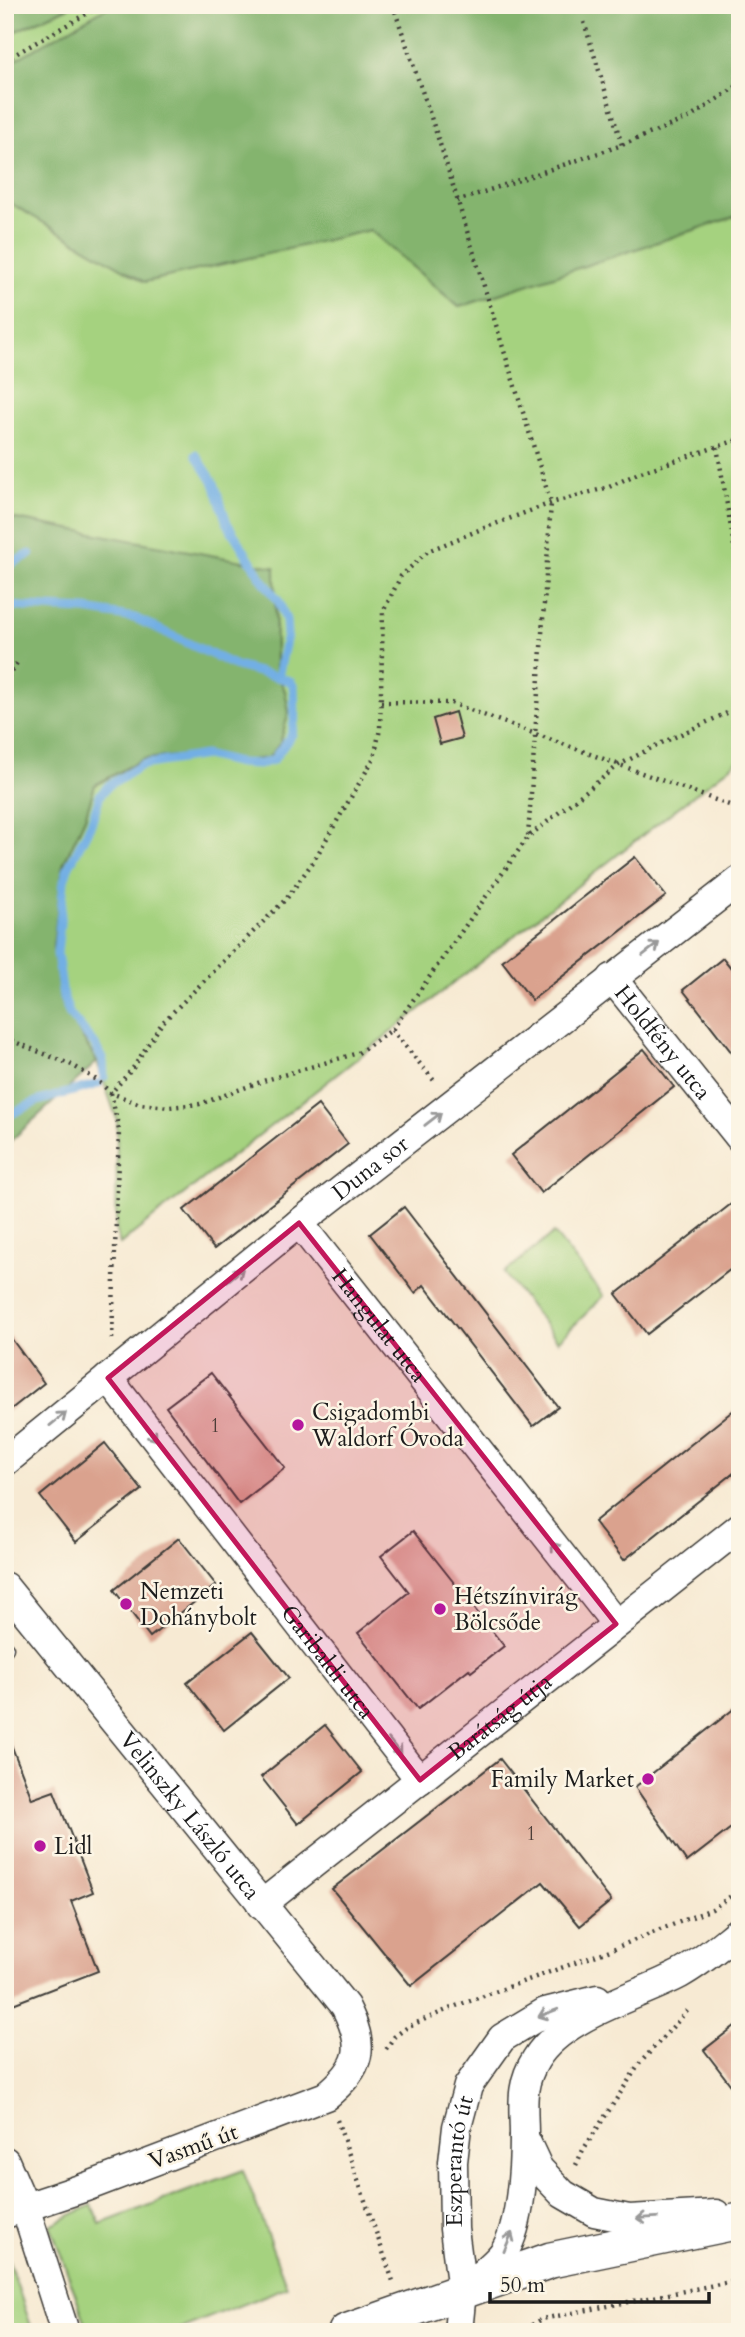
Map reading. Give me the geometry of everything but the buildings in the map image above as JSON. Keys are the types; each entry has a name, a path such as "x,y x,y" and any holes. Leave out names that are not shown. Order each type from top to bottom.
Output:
{"street":[{"name":"Duna sor","path":"5,1462 299,1223 740,880"},
{"name":"Holdfény utca","path":"612,978 740,1138"},
{"name":"Hangulat utca","path":"299,1223 616,1624"},
{"name":"Garibaldi utca","path":"108,1378 420,1780"},
{"name":"Barátság útja","path":"261,1905 740,1528"},
{"name":"Velinszky László utca","path":"5,1587 345,2006 354,2025 359,2051"},
{"name":"Eszperantó út","path":"462,2291 505,2251 519,2212 524,2136 522,2104 526,2082 535,2060 550,2039 570,2025 683,1972 740,1930"},
{"name":"Eszperantó út","path":"462,2291 454,2229 453,2162 457,2127 468,2086 502,2038 545,2012 661,1984"},
{"name":"Vasmű út","path":"15,2211 86,2187 326,2096 347,2078 359,2051"},
{"name":"Eszperantó út","path":"524,2136 539,2169 563,2194 594,2212 629,2219 740,2212"},
{"path":"5,2161 15,2211 65,2332"},
{"path":"346,2332 551,2260 740,2221"},
{"path":"458,2332 462,2291"}],"path":[{"path":"5,60 102,5"},
{"path":"393,5 551,503 528,837"},
{"path":"584,22 622,145"},
{"path":"457,201 622,145 691,117 740,84"},
{"path":"111,1093 133,1068 162,1023 287,898 313,862 374,758 380,729 383,612 401,576 428,551 551,503 609,487 641,472 740,439"},
{"path":"717,447 740,580"},
{"path":"5,683 18,662"},
{"path":"381,702 451,704 740,809"},
{"path":"5,1038 72,1065 97,1080 111,1093 140,1104 169,1107 200,1104 263,1081 358,1053 392,1030 528,837 620,765 740,707"},
{"path":"392,1030 444,1093"},
{"path":"111,1093 120,1130 112,1341"},
{"path":"409,2026 712,1909 740,1890"},
{"path":"576,2165 640,2063 688,2010"},
{"path":"333,2109 384,2258"},
{"path":"520,2332 542,2319 740,2280"}],"highlighted area":[{"path":"299,1223 616,1624 420,1780 108,1378"}],"green space":[{"path":"5,5 73,5 5,36"},
{"path":"73,5 111,5 5,66 5,36"},
{"path":"111,5 740,5 740,215 459,307 370,230 145,282 5,200 5,66"},
{"path":"5,200 145,282 370,230 459,307 740,215 740,759 120,1244 116,1229 117,1120 97,1062 60,1000 53,946 63,865 85,818 95,785 143,759 209,753 241,761 285,691 276,671 275,568 5,517"},
{"path":"5,517 275,567 276,671 285,691 289,712 280,743 268,758 241,761 209,753 143,759 95,785 85,818 63,865 53,946 60,1000 97,1062 5,1146"},
{"path":"554,1233 604,1296 558,1341 504,1273"},
{"path":"243,2170 287,2287 172,2332 89,2332 50,2225 92,2205 100,2224"},
{"path":"5,2250 33,2332 5,2332"}],"waterway":[{"path":"196,455 214,483 227,523 279,602 286,620 287,635 278,677"},
{"path":"5,567 30,554"},
{"path":"5,606 86,610 135,618 236,666 290,681 294,687 295,717 292,734 273,760 260,764 238,763 205,755 142,765 109,785 100,795 91,824 64,881 57,953 63,997 70,1015 95,1045 103,1061 104,1077"},
{"path":"5,1117 38,1101 98,1084"}],"place":[{"name":"Csigadombi Waldorf Óvoda","path":"298,1425"},
{"name":"Nemzeti Dohánybolt","path":"126,1604"},
{"name":"Hétszínvirág Bölcsőde","path":"440,1609"},
{"name":"Family Market","path":"648,1779"},
{"name":"Lidl","path":"40,1846"}]}
